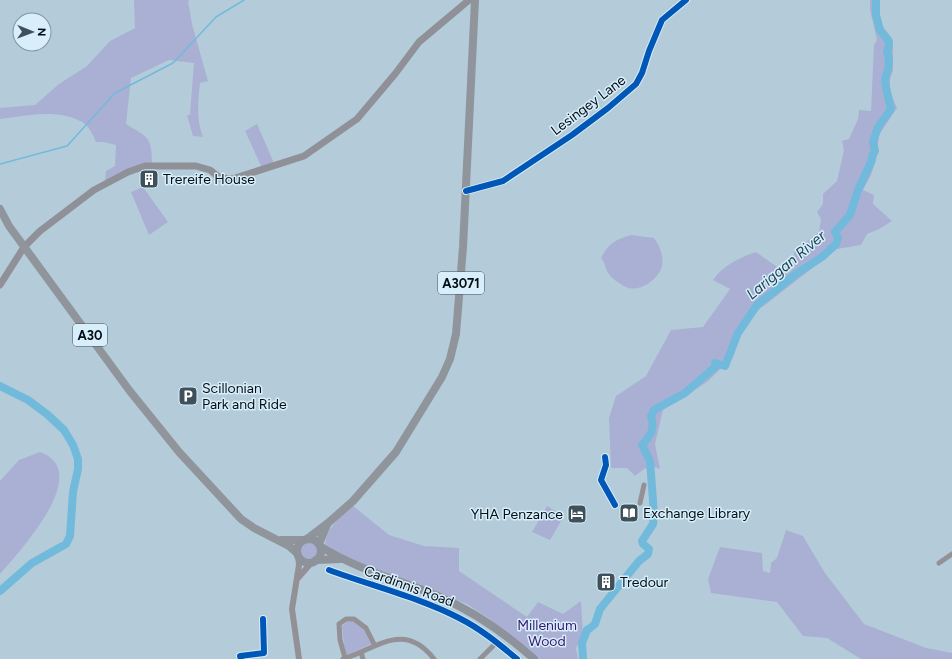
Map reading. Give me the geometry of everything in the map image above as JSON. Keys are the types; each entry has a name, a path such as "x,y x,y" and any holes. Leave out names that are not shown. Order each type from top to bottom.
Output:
{"highway":[{"path":"340,559 304,562 297,554 298,545 305,539 314,540 320,546 340,559 440,597 461,607 504,634 534,659"},
{"path":"314,561 321,553 320,546"}],"main road":[{"path":"0,285 24,247 40,231 94,190 128,172 146,166 196,166 210,170 220,178 232,179 304,156 357,119 418,42 468,0"},
{"name":"A3071","path":"305,539 328,523 372,481 396,452 442,377 450,359 455,343 460,297 474,0"},
{"name":"A30","path":"0,209 8,226 130,390 179,452 241,519 254,528 278,540 297,554"},
{"name":"A3071","path":"320,546 328,523"},
{"name":"A30","path":"278,540 305,539"}],"street":[{"name":"Lesingey Lane","path":"466,191 503,181 572,135 608,108 636,84 642,73 649,51 662,20 686,0"},
{"path":"605,457 606,465 600,480 615,505"},
{"path":"640,503 644,485"},
{"path":"297,554 297,580 293,595 292,609 299,659"},
{"path":"939,563 952,554"},
{"path":"297,580 314,561"},
{"name":"Cardinnis Road","path":"329,570 429,605 459,618 497,642 517,659"},
{"path":"241,659 240,656 264,653 263,619"},
{"path":"374,644 366,628 354,619 346,619 339,624 340,640 344,659 361,652 374,644 401,639 412,642 424,648 434,659"},
{"path":"480,659 497,642"},
{"path":"361,652 363,659"}],"green space":[{"path":"134,0 190,0 188,1 192,24 208,81 200,83 198,117 203,137 193,136 187,115 190,115 194,63 169,60 131,78 126,124 140,132 148,139 151,149 152,165 105,181 106,171 115,166 116,145 96,142 87,126 73,118 63,115 42,114 0,119 0,108 35,105 59,84 87,66 110,41 135,28"},
{"path":"870,0 879,0 877,5 883,27 893,40 893,71 890,85 897,108 879,135 877,156 871,175 863,190 874,195 873,204 892,221 867,234 861,245 837,249 757,311 740,335 733,357 707,382 663,410 655,444 660,469 652,466 644,469 635,476 627,468 611,468 609,418 616,396 646,376 671,330 703,327 730,289 713,280 721,270 756,252 787,274 795,267 794,252 819,232 821,219 817,212 823,204 823,194 837,181 844,150 842,141 849,139 858,119 859,110 871,111 874,45 877,40 870,10"},
{"path":"257,124 274,163 261,166 245,131"},
{"path":"143,187 168,222 149,235 131,192"},
{"path":"631,235 654,238 660,249 662,257 661,269 655,278 646,285 636,288 626,287 608,274 601,258 613,243 621,238"},
{"path":"40,452 55,462 59,476 56,493 48,512 36,530 0,574 0,481 19,460"},
{"name":"Millenium Wood","path":"352,505 389,535 424,546 459,548 459,571 527,617 538,602 563,614 581,601 583,635 576,648 578,659 538,659 491,620 467,604 342,556 325,544 326,538 339,518"},
{"path":"547,506 564,516 550,540 532,532"},
{"path":"786,530 803,536 825,573 864,624 926,648 952,653 952,659 861,659 827,638 803,636 777,602 711,593 708,579 720,547 762,553 763,571 770,573 771,563 777,558"},
{"path":"305,542 313,542 318,547 316,558 313,560 305,560 300,555 300,547"},
{"path":"353,621 367,631 373,643 347,655 345,654 342,626 346,622"}],"waterway":[{"path":"0,164 67,146 115,93 173,63 216,17 244,0"},
{"name":"Lariggan River","path":"589,629 595,624 600,609 639,561 648,554 649,549 643,544 642,541 653,524 654,514 650,461 642,445 651,432 653,425 651,416 654,410 685,393 715,367 715,363 725,366 738,333 757,305 796,274 822,257 836,244 838,238 835,232 850,215 858,190 875,151 873,142 878,127 891,109 885,79 888,70 889,59 887,53 889,45 888,40 880,30 876,15 876,0"},
{"path":"0,386 28,400 48,415 64,430 73,445 78,459 78,469 73,492 70,536 66,544 32,563 0,591"},
{"name":"Lariggan River","path":"583,659 582,643 587,630"}],"cycle path":[{"path":"466,191 503,181 572,135 608,108 636,84 642,73 649,51 662,20 686,0"},
{"path":"605,457 606,465 601,480 615,505"},
{"path":"329,570 411,598 459,618 497,642 517,659"},
{"path":"241,659 240,656 264,653 263,619"}],"place":[{"name":"Trereife House","path":"149,179"},
{"name":"Scillonian Park and Ride","path":"188,396"},
{"name":"Exchange Library","path":"629,513"},
{"name":"YHA Penzance","path":"577,514"},
{"name":"Tredour","path":"606,582"}]}
